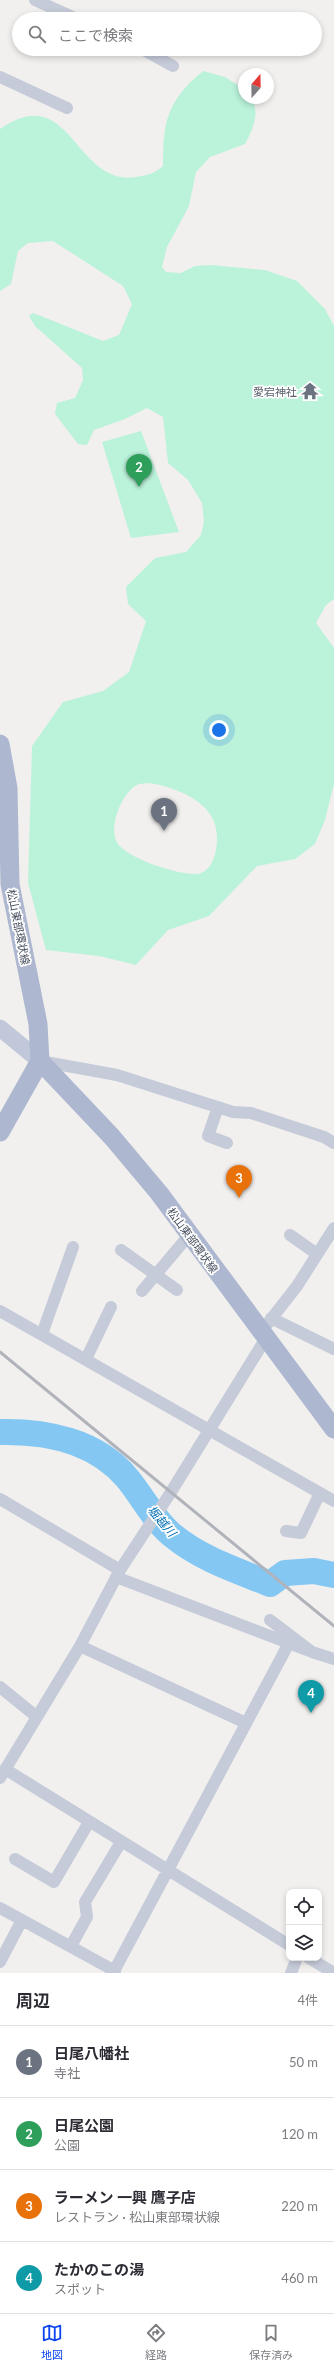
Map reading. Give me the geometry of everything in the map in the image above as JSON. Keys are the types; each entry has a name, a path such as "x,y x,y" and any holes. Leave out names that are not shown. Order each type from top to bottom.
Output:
{"main road":[{"name":"松山東部環状線","path":"0,744 8,788 10,884 38,1024 40,1061 112,1137 159,1193 266,1329 334,1429"},
{"path":"0,1028 40,1061 0,1132"}],"street":[{"path":"35,0 62,12"},
{"path":"155,56 173,66"},
{"path":"0,77 67,108"},
{"path":"40,1061 117,1075 233,1112 251,1113 324,1137 334,1143"},
{"path":"218,1107 208,1136 227,1143"},
{"path":"286,1944 3,1767 80,1646 118,1573 209,1431 266,1329 297,1286 334,1228"},
{"path":"142,1291 190,1234"},
{"path":"290,1235 317,1254"},
{"path":"42,1334 73,1247"},
{"path":"121,1250 177,1290"},
{"path":"86,1360 111,1307"},
{"path":"0,1311 334,1501"},
{"path":"266,1329 334,1349"},
{"path":"286,1531 301,1533 320,1493"},
{"path":"0,1500 118,1573 289,1643 334,1659"},
{"path":"270,1620 312,1652"},
{"path":"0,1908 71,1946 114,1972 289,1643"},
{"path":"80,1646 246,1723"},
{"path":"0,1687 36,1717"},
{"path":"15,1859 54,1882 89,1822"},
{"path":"71,1946 87,1917 85,1902 121,1842"},
{"path":"0,1962 22,1920"},
{"path":"291,1973 296,1961"},
{"path":"314,1961 334,1973"}],"green space":[{"path":"203,71 225,77 238,85 238,104 254,104 255,116 253,128 245,144 210,157 196,172 189,206 167,247 162,267 166,272 181,273 195,266 211,265 265,270 297,281 325,309 334,326 334,599 326,605 316,623 334,648 334,784 325,820 315,844 295,859 257,866 209,916 168,930 136,965 99,956 46,950 28,883 32,746 63,702 103,691 129,672 146,621 128,604 126,587 155,558 186,552 201,535 204,521 202,503 188,480 168,463 163,417 147,408 125,419 94,430 87,445 78,444 55,414 57,403 75,398 83,380 82,368 35,326 29,316 33,313 103,341 119,335 132,304 123,286 53,241 28,243 18,251 11,284 0,291 0,129 24,117 42,117 58,125 84,153 99,166 115,175 136,177 147,175 157,171 163,166 166,124 175,102 182,92","holes":["149,783 171,788 198,802 209,813 214,823 217,839 215,855 208,868 202,873 187,873 154,865 124,850 118,844 115,837 115,821 121,803 131,789 138,784"]},
{"path":"141,431 179,532 131,538 102,442"}],"waterway":[{"name":"堀越川","path":"0,1432 17,1432 52,1436 85,1447 101,1455 115,1465 127,1478 154,1515 172,1535 195,1551 232,1569 270,1584 285,1573 314,1571 334,1575"}],"railway":[{"path":"0,1352 334,1626"}],"place":[{"name":"愛宕神社","path":"310,391"},
{"name":"日尾公園","path":"139,487"},
{"name":"日尾八幡社","path":"164,831"},
{"name":"ラーメン 一興 鷹子店","path":"239,1198"},
{"name":"たかのこの湯","path":"311,1713"}]}
